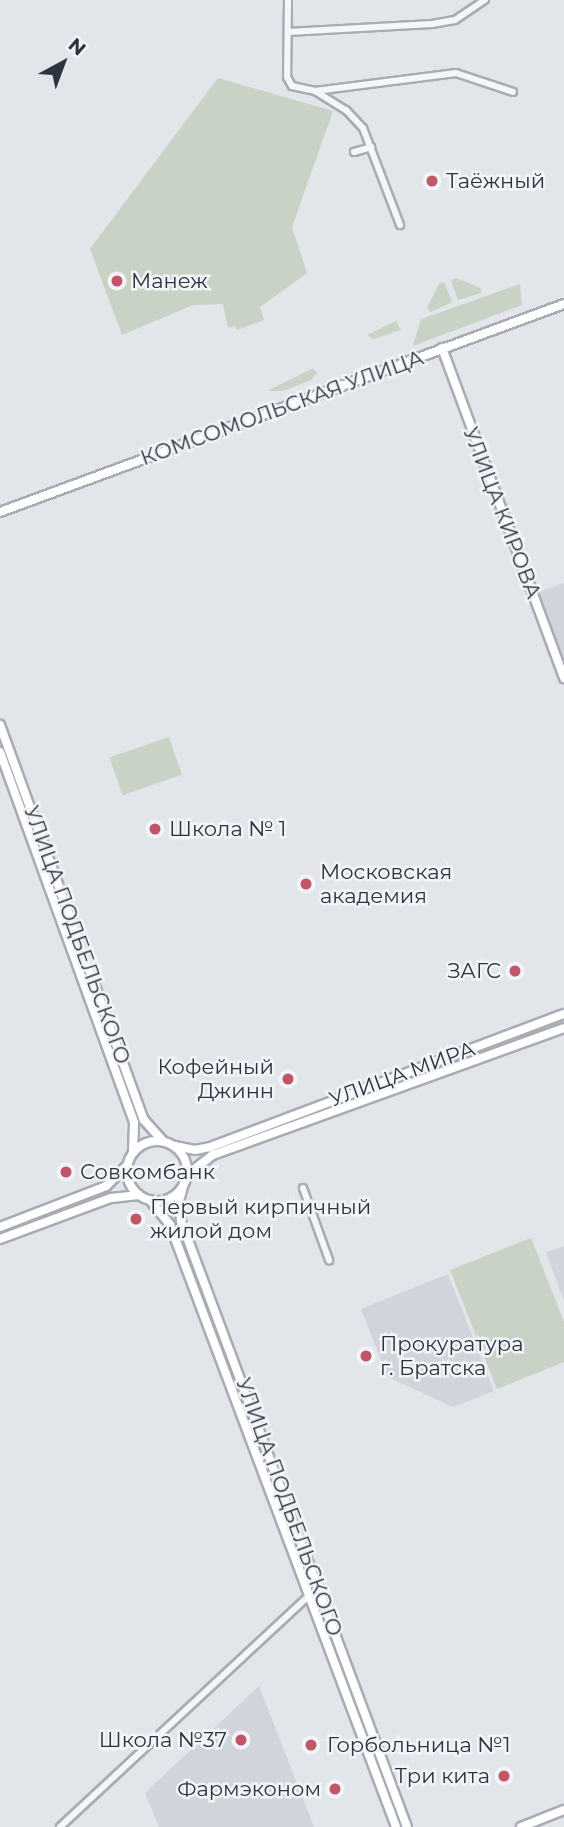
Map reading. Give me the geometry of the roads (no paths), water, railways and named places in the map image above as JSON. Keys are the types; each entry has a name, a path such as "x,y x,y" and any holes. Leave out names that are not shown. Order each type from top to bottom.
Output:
{"main road":[{"name":"КОМСОМОЛЬСКАЯ УЛИЦА","path":"0,512 564,304"},
{"name":"УЛИЦА КИРОВА","path":"442,348 564,678"},
{"name":"УЛИЦА ПОДБЕЛЬСКОГО","path":"0,725 144,1120 163,1141"},
{"name":"УЛИЦА ПОДБЕЛЬСКОГО","path":"0,752 134,1123 133,1153"},
{"name":"УЛИЦА МИРА","path":"175,1146 201,1149 564,1014"},
{"path":"541,1023 545,1035"},
{"name":"УЛИЦА МИРА","path":"187,1175 205,1159 244,1143 564,1028"},
{"path":"0,1239 111,1198 139,1195 150,1200 169,1199 183,1187 187,1175 186,1162 175,1146 163,1141 149,1142 133,1153 128,1165 128,1179 139,1195"},
{"path":"0,1227 106,1186 128,1165"},
{"name":"УЛИЦА ПОДБЕЛЬСКОГО","path":"183,1187 179,1201 181,1221 407,1827"},
{"name":"УЛИЦА ПОДБЕЛЬСКОГО","path":"150,1200 170,1225 396,1827"},
{"path":"286,1529 296,1526"},
{"path":"522,1827 564,1810"}],"street":[{"path":"288,0 287,77 292,86 315,91 346,110 363,128 400,225"},
{"path":"288,32 432,24 455,20 485,0"},
{"path":"315,91 456,73 513,92"},
{"path":"354,152 371,147"},
{"path":"303,1188 329,1260"},
{"path":"60,1827 310,1594"}],"place":[{"name":"Таёжный","path":"432,181"},
{"name":"Манеж","path":"117,281"},
{"name":"Школа № 1","path":"155,829"},
{"name":"Московская академия","path":"306,884"},
{"name":"ЗАГС","path":"515,971"},
{"name":"Кофейный Джинн","path":"288,1079"},
{"name":"Совкомбанк","path":"66,1172"},
{"name":"Первый кирпичный жилой дом","path":"136,1219"},
{"name":"Прокуратура г. Братска","path":"366,1356"},
{"name":"Школа №37","path":"241,1740"},
{"name":"Горбольница №1","path":"311,1745"},
{"name":"Три кита","path":"504,1776"},
{"name":"Фармэконом","path":"335,1789"}]}
